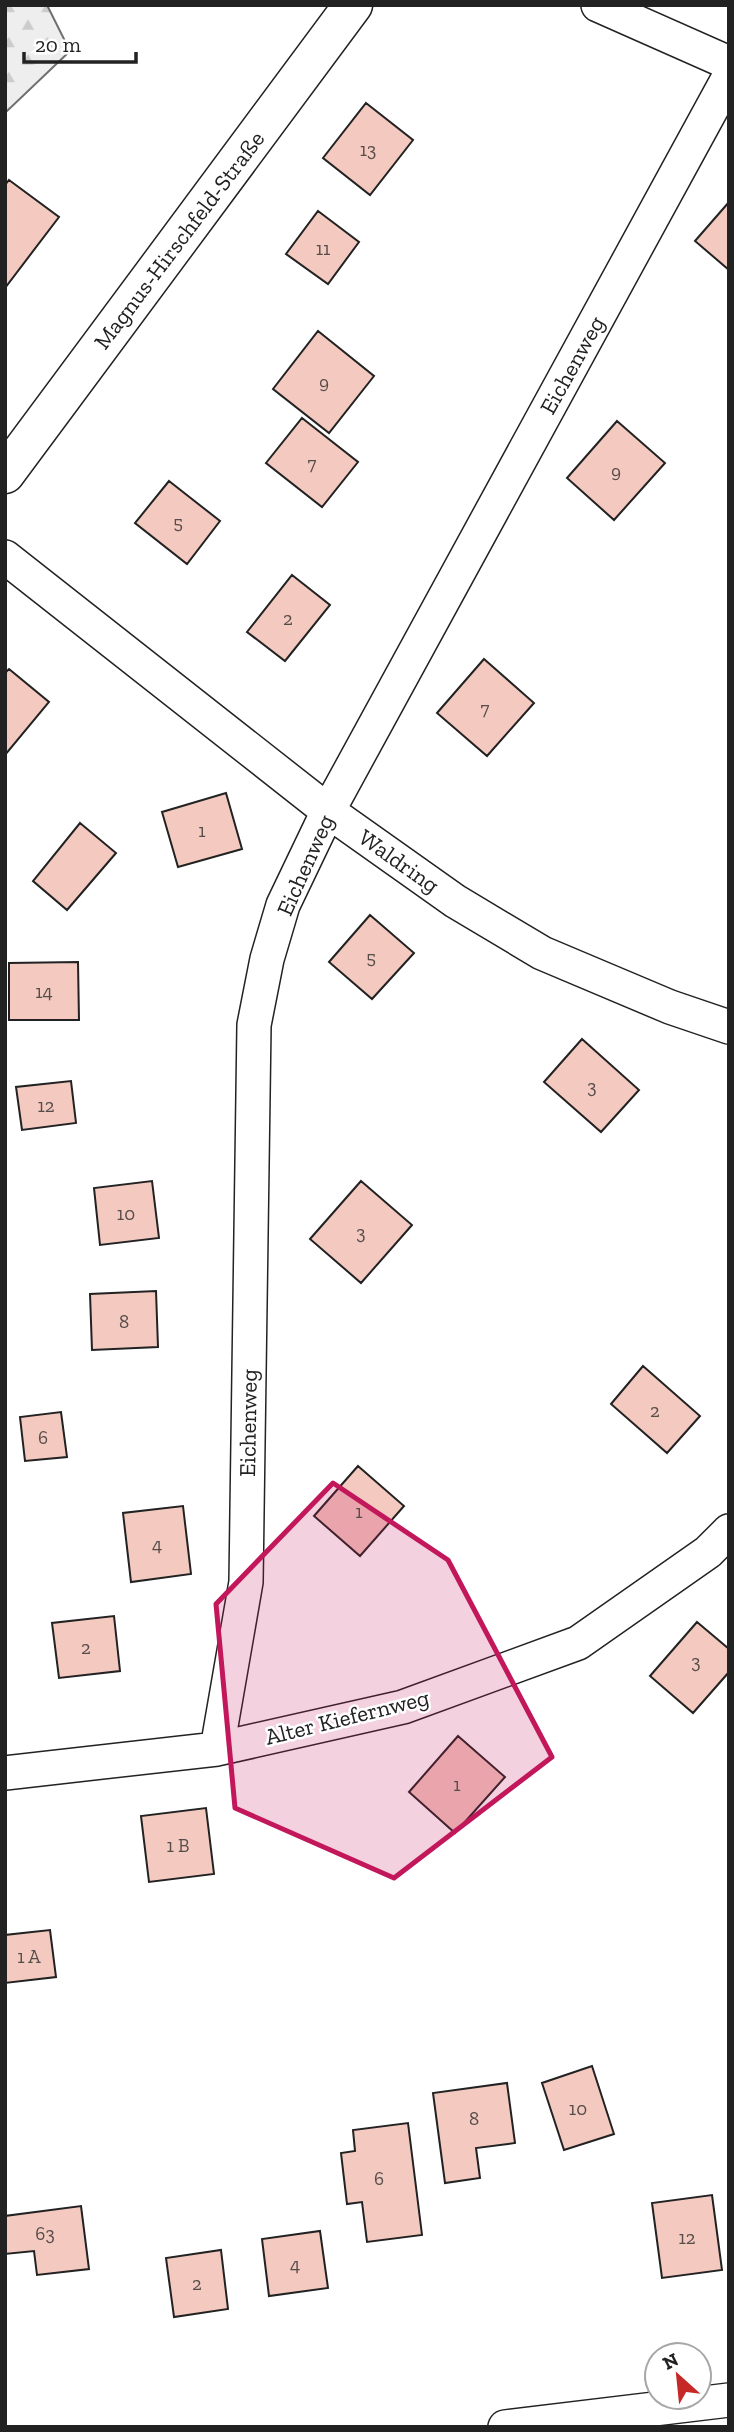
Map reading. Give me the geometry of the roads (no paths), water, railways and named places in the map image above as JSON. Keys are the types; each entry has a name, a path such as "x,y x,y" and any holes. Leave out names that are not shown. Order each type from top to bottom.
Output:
{"street":[{"name":"Magnus-Hirschfeld-Straße","path":"5,474 353,5"},
{"path":"598,5 729,62"},
{"name":"Eichenweg","path":"217,1749 246,1582 254,1025 267,959 284,905 328,811 729,77"},
{"name":"Waldring","path":"5,557 328,811 455,901 542,953 670,1007 729,1027"},
{"name":"Alter Kiefernweg","path":"5,1773 217,1749 403,1707 578,1643 708,1552 729,1531"},
{"path":"505,2427 729,2400"}]}
